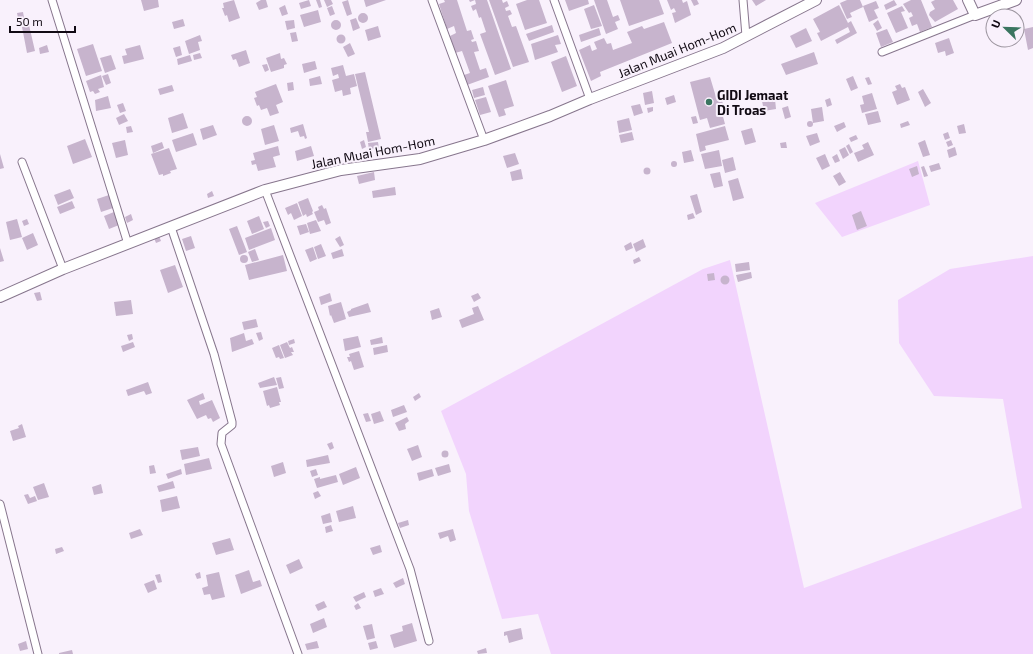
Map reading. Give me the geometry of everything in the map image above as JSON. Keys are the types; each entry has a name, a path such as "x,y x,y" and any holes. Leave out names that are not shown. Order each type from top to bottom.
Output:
{"street":[{"path":"52,0 128,244"},
{"path":"432,0 484,140"},
{"path":"554,0 590,98"},
{"path":"743,0 746,36"},
{"name":"Jalan Muai Hom-Hom","path":"0,297 64,269 265,190 341,170 420,159 484,140 550,116 590,98 723,48 816,0"},
{"path":"968,0 975,15"},
{"path":"882,52 1016,0"},
{"path":"22,162 64,269"},
{"path":"265,190 408,563 429,641"},
{"path":"171,227 214,354 232,422 232,425 222,433 221,444 298,654"},
{"path":"0,504 38,654"}],"shaded area":[{"path":"918,161 930,205 842,237 815,203"},
{"path":"1033,256 1033,654 551,654 538,614 502,619 469,511 466,474 441,411 703,269 730,260 804,588 1022,508 1003,399 934,396 899,343 898,300 950,269"}],"building":[{"path":"141,0 158,0 159,7 144,11"},
{"path":"234,0 240,18 229,22 227,15 225,16 222,8 224,8 223,3"},
{"path":"261,0 266,0 268,7 259,10 256,3"},
{"path":"309,0 311,6 301,9 299,3"},
{"path":"316,0 320,0 322,7 319,8"},
{"path":"324,0 331,0 333,4 327,7"},
{"path":"348,0 352,14 347,16 342,2"},
{"path":"364,0 386,0 366,7"},
{"path":"444,0 457,0 467,31 471,30 474,39 471,40 472,42 476,41 479,51 474,52 480,70 486,68 489,77 467,85 464,75 470,73 462,51 455,53 450,36 456,33 454,26 447,29 439,4 445,2"},
{"path":"475,0 487,0 511,69 495,75 480,34 486,32 481,17 479,18 476,9 473,11 471,6 476,4"},
{"path":"489,0 502,0 503,3 507,1 509,6 505,8 506,11 510,10 512,14 508,16 512,27 516,26 529,62 513,67"},
{"path":"527,0 539,0 547,23 525,30 516,4"},
{"path":"565,0 588,0 589,4 569,11"},
{"path":"594,0 607,0 613,17 618,15 620,20 615,22 618,29 606,34"},
{"path":"620,0 659,0 664,14 629,26"},
{"path":"667,0 682,0 683,3 687,1 691,15 675,23 672,13 676,12 674,8 671,10"},
{"path":"691,0 697,0 699,4 694,6"},
{"path":"752,0 766,0 756,6"},
{"path":"847,0 860,0 863,7 850,13 852,17 847,19 840,3"},
{"path":"894,0 897,5 886,10 884,5"},
{"path":"911,0 921,0 932,27 920,32 917,24 912,26 909,18 913,16 903,4"},
{"path":"935,0 953,0 958,9 935,22 929,15 930,12 935,9 931,2"},
{"path":"876,1 879,8 874,10 878,18 869,22 863,6"},
{"path":"285,5 288,14 282,16 279,8"},
{"path":"594,5 602,26 591,29 584,9"},
{"path":"839,5 848,23 851,21 857,33 837,44 835,40 850,32 848,27 821,41 817,33 820,32 813,19"},
{"path":"332,6 335,14 330,16 327,8"},
{"path":"902,6 905,11 901,12 908,28 896,33 887,13"},
{"path":"318,10 321,22 304,27 300,15"},
{"path":"23,12 25,23 19,24 17,13"},
{"path":"361,13 365,13 367,14 367,22 361,23 358,20 358,16"},
{"path":"356,18 360,28 353,31 350,20"},
{"path":"183,19 185,26 174,29 172,22"},
{"path":"294,20 295,28 287,30 285,21"},
{"path":"336,20 341,25 336,30 331,25"},
{"path":"878,20 882,28 877,31 873,24"},
{"path":"664,22 672,43 600,72 601,76 591,81 579,50 590,45 592,51 597,49 594,42 604,38 607,44 611,43 613,50 632,43 627,32 642,26 644,29"},
{"path":"29,25 35,51 27,53 22,27"},
{"path":"552,25 554,32 529,41 526,34"},
{"path":"378,26 381,37 368,41 365,30"},
{"path":"1033,27 1033,48 1028,50 1025,34 1025,29"},
{"path":"599,28 601,35 581,42 579,35"},
{"path":"806,28 812,41 796,48 790,36"},
{"path":"887,29 893,42 881,47 876,33"},
{"path":"296,32 298,41 292,42 290,33"},
{"path":"341,34 346,39 341,44 336,39"},
{"path":"200,35 202,41 198,42 200,50 189,54 185,41"},
{"path":"558,35 561,44 555,45 558,52 535,60 531,44"},
{"path":"949,38 954,53 946,56 945,51 938,53 935,43"},
{"path":"350,43 355,54 348,57 343,47"},
{"path":"93,44 102,71 86,76 77,49"},
{"path":"47,45 49,52 40,54 39,48"},
{"path":"140,45 144,59 124,64 122,56 127,55 125,49"},
{"path":"180,46 182,55 176,57 173,48"},
{"path":"246,50 250,63 239,67 236,59 233,60 231,55"},
{"path":"814,52 818,64 786,75 781,64"},
{"path":"200,53 202,58 194,60 193,55"},
{"path":"280,53 281,59 284,58 287,64 284,65 284,68 271,72 266,58"},
{"path":"111,55 116,69 105,73 100,58"},
{"path":"190,55 192,61 178,65 177,59"},
{"path":"566,56 577,86 562,92 551,62"},
{"path":"315,61 317,69 304,73 302,64"},
{"path":"267,64 269,70 265,72 262,65"},
{"path":"343,65 346,76 354,74 357,86 350,88 351,94 343,96 342,90 335,92 332,80 339,78 338,74 333,76 331,68"},
{"path":"365,72 381,139 368,142 366,132 369,132 355,74"},
{"path":"108,74 111,83 106,85 102,76"},
{"path":"101,75 104,87 98,89 100,92 95,94 93,91 90,92 86,81"},
{"path":"320,76 322,84 310,86 309,79"},
{"path":"853,76 858,88 851,91 846,79"},
{"name":"GIDI Jemaat Di Troas","path":"710,77 716,97 719,102 722,101 726,112 722,113 725,124 710,128 707,118 700,120 690,82"},
{"path":"869,77 872,84 868,85 865,78"},
{"path":"506,80 514,106 504,109 506,115 499,117 488,86"},
{"path":"293,82 294,90 288,91 287,83"},
{"path":"276,84 283,102 276,105 279,113 270,116 267,108 261,110 259,105 257,106 254,98 257,97 255,92"},
{"path":"900,84 902,88 905,87 910,100 897,105 892,92 897,90 895,86"},
{"path":"172,85 174,91 160,95 158,89"},
{"path":"483,87 485,95 474,98 472,90"},
{"path":"923,89 931,103 925,107 918,92"},
{"path":"652,91 654,103 645,105 643,93"},
{"path":"872,93 877,109 862,113 860,105 864,104 862,96"},
{"path":"674,95 676,102 667,105 665,98"},
{"path":"108,96 111,108 96,111 95,100"},
{"path":"486,97 491,112 480,115 475,100"},
{"path":"830,98 832,105 827,107 825,100"},
{"path":"775,99 776,109 764,111 762,101"},
{"path":"123,103 126,111 120,113 117,105"},
{"path":"640,104 643,113 634,116 631,106"},
{"path":"788,106 791,117 785,119 782,108"},
{"path":"653,107 653,111 648,113 647,108"},
{"path":"822,107 824,121 813,123 811,109"},
{"path":"878,111 881,122 868,125 865,114"},
{"path":"183,113 188,128 172,133 168,118"},
{"path":"124,114 128,121 119,125 116,118"},
{"path":"247,116 252,121 247,126 242,121"},
{"path":"696,116 698,123 693,124 691,117"},
{"path":"629,118 632,130 619,133 617,121"},
{"path":"810,121 813,124 810,127 807,124"},
{"path":"908,121 910,125 901,128 900,124"},
{"path":"844,122 846,127 837,132 834,126"},
{"path":"303,124 307,138 305,139 304,136 300,137 298,131 291,133 290,128"},
{"path":"964,124 966,133 959,134 957,126"},
{"path":"213,125 217,135 203,140 200,129"},
{"path":"274,125 279,141 265,145 261,129"},
{"path":"131,126 133,132 127,133 126,127"},
{"path":"725,126 729,140 705,146 706,150 700,152 696,134"},
{"path":"752,128 756,142 745,145 741,131"},
{"path":"632,132 634,140 621,143 619,135"},
{"path":"948,132 950,138 945,140 943,134"},
{"path":"193,133 197,145 176,152 172,140"},
{"path":"817,133 820,142 810,146 806,136"},
{"path":"856,135 858,139 851,142 849,138"},
{"path":"85,139 92,157 73,164 67,146"},
{"path":"125,140 128,155 116,158 112,143"},
{"path":"364,140 366,147 362,149 360,142"},
{"path":"925,140 930,155 923,157 918,143"},
{"path":"951,140 953,145 948,147 946,142"},
{"path":"162,142 164,148 153,153 151,146"},
{"path":"378,142 379,148 369,149 368,143"},
{"path":"786,142 787,148 781,148 780,143"},
{"path":"868,142 874,155 858,162 854,153 864,149 862,145"},
{"path":"849,144 853,152 850,154 846,146"},
{"path":"278,146 280,155 273,157 276,167 258,171 256,164 252,165 251,161 255,160 253,153"},
{"path":"311,146 314,156 297,161 295,151"},
{"path":"845,147 849,155 843,159 839,150"},
{"path":"955,147 957,155 949,158 947,150"},
{"path":"169,148 177,169 170,171 171,173 163,176 163,174 159,175 151,154"},
{"path":"691,150 694,161 684,163 682,152"},
{"path":"719,150 722,166 705,169 701,154"},
{"path":"515,153 519,164 507,168 503,156"},
{"path":"0,154 4,168 0,169"},
{"path":"825,154 830,166 822,170 816,158"},
{"path":"837,154 840,161 835,163 832,157"},
{"path":"733,157 736,170 725,173 722,160"},
{"path":"674,161 677,164 674,167 671,164"},
{"path":"939,163 941,169 931,172 929,166"},
{"path":"917,166 919,174 912,177 909,169"},
{"path":"924,166 928,176 924,177 921,167"},
{"path":"647,168 650,171 647,174 644,171"},
{"path":"521,169 523,179 512,181 510,172"},
{"path":"374,172 375,180 359,184 357,176"},
{"path":"720,172 723,186 714,188 710,174"},
{"path":"840,172 846,182 839,186 833,176"},
{"path":"738,178 744,198 733,201 728,181"},
{"path":"395,187 396,195 373,198 372,191"},
{"path":"70,189 74,198 58,205 54,195"},
{"path":"212,191 214,196 208,198 207,194"},
{"path":"697,194 702,212 696,215 690,196"},
{"path":"109,195 113,208 101,212 97,199"},
{"path":"308,198 313,214 307,217 306,214 303,216 298,202"},
{"path":"72,201 75,208 60,214 57,207"},
{"path":"297,203 302,216 294,220 291,213 288,215 285,208"},
{"path":"322,205 324,209 326,208 331,223 326,225 324,220 318,222 314,212 319,210 318,207"},
{"path":"861,211 867,226 857,230 852,215"},
{"path":"114,212 119,225 109,229 104,216"},
{"path":"693,213 695,218 688,220 687,215"},
{"path":"131,214 133,220 127,223 125,217"},
{"path":"259,216 264,229 252,234 247,221"},
{"path":"17,219 22,237 10,240 6,222"},
{"path":"27,219 29,224 24,226 22,221"},
{"path":"316,220 321,231 310,234 307,223"},
{"path":"268,221 270,226 266,228 263,222"},
{"path":"306,224 309,232 300,235 297,226"},
{"path":"237,226 247,252 239,255 229,229"},
{"path":"271,228 275,240 249,250 245,238"},
{"path":"33,233 38,245 27,250 22,238"},
{"path":"159,236 161,241 156,243 154,238"},
{"path":"191,236 195,248 186,251 182,239"},
{"path":"340,236 344,245 340,247 335,239"},
{"path":"643,239 646,247 636,252 633,244"},
{"path":"631,242 633,248 626,251 624,246"},
{"path":"321,244 326,256 318,259 314,247"},
{"path":"313,247 317,259 310,262 305,250"},
{"path":"0,248 4,261 0,262"},
{"path":"255,249 259,260 252,262 248,252"},
{"path":"342,249 344,256 333,259 331,253"},
{"path":"244,255 247,256 247,262 244,263 241,262 240,259 241,256"},
{"path":"283,255 287,271 249,280 245,265"},
{"path":"639,257 641,261 634,264 633,260"},
{"path":"749,262 750,270 736,272 735,264"},
{"path":"175,265 183,287 168,293 160,270"},
{"path":"751,272 752,278 738,282 736,275"},
{"path":"714,273 715,280 708,281 707,274"},
{"path":"723,276 727,276 729,280 727,284 723,284 721,282 721,278"},
{"path":"40,292 42,300 37,301 34,293"},
{"path":"330,293 332,301 321,305 319,297"},
{"path":"478,293 481,298 474,302 471,296"},
{"path":"131,300 133,314 116,316 114,302"},
{"path":"341,302 346,319 334,323 331,315 330,316 328,306"},
{"path":"368,303 371,312 349,317 347,312 351,309"},
{"path":"478,306 484,320 462,328 459,320 474,314 472,308"},
{"path":"439,308 442,317 432,320 430,311"},
{"path":"256,319 258,327 244,330 242,322"},
{"path":"261,332 263,339 259,341 256,333"},
{"path":"244,333 246,341 252,339 254,344 232,352 230,338"},
{"path":"132,334 133,339 129,341 127,335"},
{"path":"358,336 361,347 345,351 343,339"},
{"path":"382,337 383,343 371,345 370,340"},
{"path":"294,339 295,343 289,345 288,341"},
{"path":"133,342 135,347 123,352 121,346"},
{"path":"287,342 290,348 292,347 294,352 291,352 293,355 285,358 280,345"},
{"path":"279,345 284,358 280,359 279,357 276,358 272,348"},
{"path":"387,345 388,352 374,355 373,348"},
{"path":"359,351 364,367 354,370 351,361 349,362 347,357 350,357 349,354"},
{"path":"274,377 277,385 260,388 258,383"},
{"path":"281,377 284,388 279,389 276,378"},
{"path":"148,382 152,393 146,395 144,391 128,396 126,390"},
{"path":"277,387 281,402 279,402 280,405 270,408 269,405 267,406 263,391"},
{"path":"203,393 205,399 199,401 200,405 212,400 220,418 213,422 211,418 208,419 206,415 197,419 187,400"},
{"path":"419,393 421,397 415,401 413,397"},
{"path":"404,405 407,412 393,417 391,410"},
{"path":"380,411 384,421 374,424 371,414"},
{"path":"368,413 371,421 366,422 363,414"},
{"path":"407,417 409,421 405,424 406,429 399,431 395,423"},
{"path":"22,424 26,437 13,441 10,431 19,428 18,426"},
{"path":"332,442 334,448 330,450 327,444"},
{"path":"418,445 422,457 412,461 407,449"},
{"path":"198,447 200,456 182,460 180,450"},
{"path":"445,450 448,451 448,457 445,458 442,457 441,454 442,451"},
{"path":"328,455 330,463 307,467 306,460"},
{"path":"209,458 212,469 186,475 184,464"},
{"path":"283,462 286,473 274,477 271,466"},
{"path":"449,464 451,472 438,476 435,468"},
{"path":"154,465 156,473 150,474 149,466"},
{"path":"356,467 360,478 343,485 339,474"},
{"path":"181,469 182,474 168,479 166,474"},
{"path":"316,469 318,475 312,477 310,471"},
{"path":"432,469 434,476 419,481 417,473"},
{"path":"336,475 338,482 317,488 314,479"},
{"path":"173,481 175,488 159,492 157,486"},
{"path":"44,483 49,497 38,500 33,487"},
{"path":"101,484 103,493 94,495 92,487"},
{"path":"318,491 321,496 315,499 313,493"},
{"path":"28,494 30,498 35,496 37,501 28,504 24,495"},
{"path":"177,496 180,508 162,512 160,500"},
{"path":"353,506 356,518 339,522 336,511"},
{"path":"330,513 332,522 323,524 321,516"},
{"path":"408,520 409,525 400,528 398,523"},
{"path":"331,525 333,531 326,533 325,527"},
{"path":"140,529 143,535 131,539 129,533"},
{"path":"453,529 456,540 450,542 448,536 440,539 438,533"},
{"path":"230,538 234,550 216,555 212,543"},
{"path":"380,545 382,552 373,555 370,548"},
{"path":"62,547 64,551 56,554 55,549"},
{"path":"299,559 303,568 290,574 286,565"},
{"path":"249,570 253,582 260,580 262,586 241,594 235,575"},
{"path":"200,572 201,578 197,579 195,574"},
{"path":"219,572 225,597 212,600 210,594 204,595 202,588 208,586 206,575"},
{"path":"160,574 162,582 158,583 155,575"},
{"path":"403,578 405,584 396,588 393,583"},
{"path":"154,580 157,589 148,593 144,584"},
{"path":"381,588 384,594 375,597 373,591"},
{"path":"364,592 366,597 356,602 353,597"},
{"path":"324,601 327,607 318,611 315,605"},
{"path":"358,603 361,608 356,610 354,606"},
{"path":"324,618 327,627 313,633 310,624"},
{"path":"412,623 417,641 394,648 390,635 403,631 402,626"},
{"path":"372,624 375,638 367,640 363,626"},
{"path":"521,628 523,639 509,643 507,635 504,636 504,632"},
{"path":"26,641 28,649 20,651 18,644"},
{"path":"317,641 319,648 307,650 305,644"},
{"path":"376,641 378,648 370,650 368,643"},
{"path":"486,648 487,653 478,654 477,651"},
{"path":"72,650 73,654 59,654 59,653"}],"place":[{"name":"GIDI Jemaat Di Troas","path":"709,102"}]}
